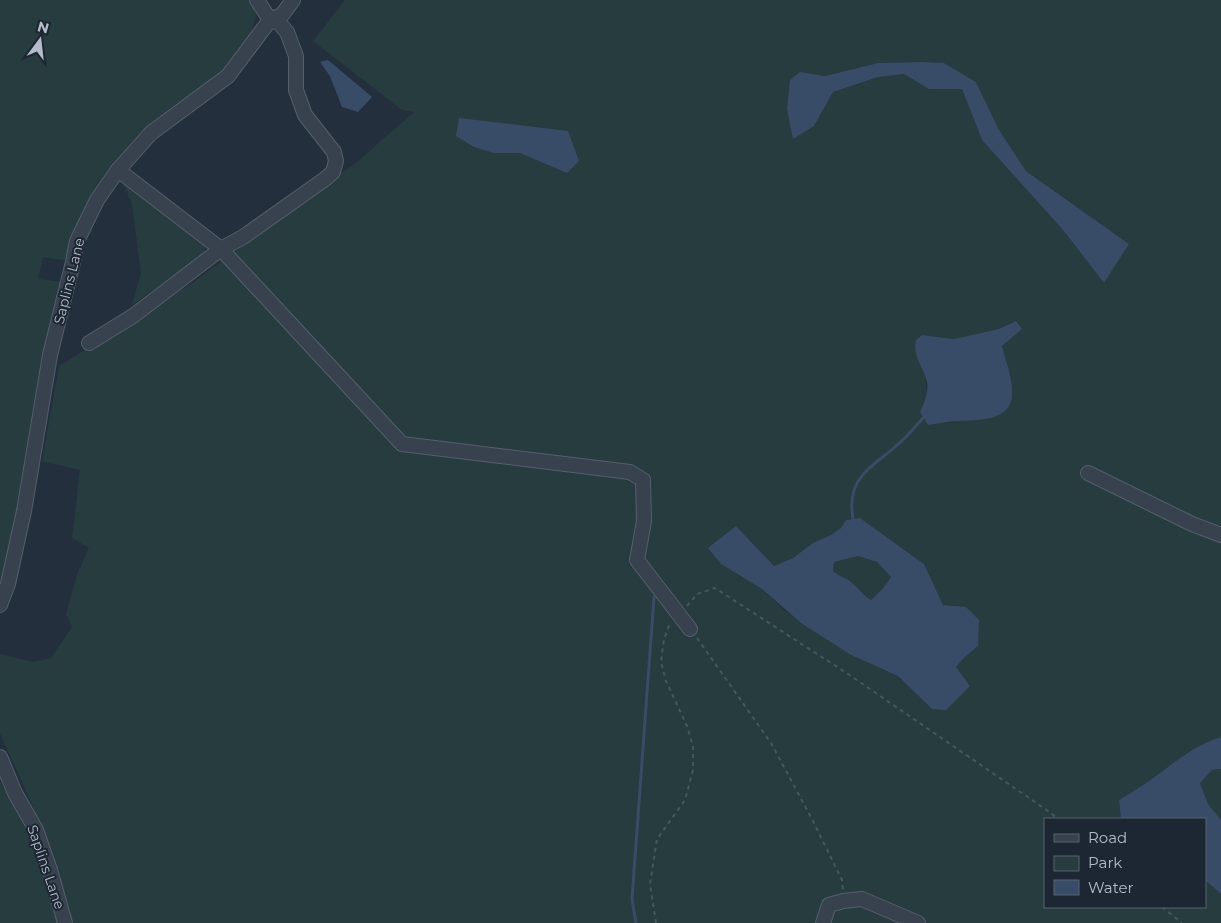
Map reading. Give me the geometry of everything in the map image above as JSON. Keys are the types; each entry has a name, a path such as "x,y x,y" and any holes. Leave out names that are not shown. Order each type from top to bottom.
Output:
{"lane":[{"path":"89,343 133,316 221,249 243,237 325,179 332,172 336,161 334,152 305,115 296,90 296,56 287,32 279,23 270,20 257,0"},
{"name":"Saplins Lane","path":"0,605 8,584 24,511 50,355 77,241 97,200 118,170 151,133 228,76 270,20 282,15 293,0"},
{"path":"118,170 221,249 402,444 630,472 643,480 644,520 637,560 690,629"},
{"path":"1088,473 1192,524 1221,535"},
{"name":"Saplins Lane","path":"0,758 15,793 36,830 65,923"},
{"path":"823,923 829,905 843,900 862,899 918,923"}],"path":[{"path":"843,900 842,880 771,743 690,629 688,606 698,594 715,588 848,674 1057,818"},
{"path":"656,923 650,884 658,839 685,800 693,770 693,746 687,726 666,681 661,662 664,639 671,621 679,614"},
{"path":"1163,908 1182,923"}],"green space":[{"path":"0,0 251,0 256,15 250,38 226,70 130,144 101,181 70,243 68,261 43,257 38,279 65,282 22,496 0,587"},
{"path":"345,0 1221,0 1221,737 1192,750 1119,800 1121,818 1044,818 1044,908 1206,908 1206,881 1221,894 1221,923 70,923 32,805 0,733 0,654 33,662 51,658 72,627 66,614 77,574 89,548 72,538 80,470 42,461 59,366 192,283 358,161 414,112 402,110 313,41","holes":["878,63 944,63 976,82 998,128 1026,171 1129,244 1104,283 1063,230 982,140 962,89 929,89 904,74 878,77 833,92 814,126 800,72 825,76","551,130 568,131 567,173 520,152","1016,321 1022,329 1002,346 1012,380 958,421 928,425 920,412 927,393 922,335 954,339 999,329","860,518 924,564 943,605 966,607 978,646 956,667 970,686 932,709 898,676 851,655 785,611 762,589 721,564 736,526 774,566 793,558 813,543 831,535 841,528 846,520"]},
{"path":"121,178 205,245 204,254 132,305 141,273 132,204"},
{"path":"858,556 877,562 891,577 871,600 851,582 833,571 834,562"},
{"path":"1221,769 1221,820 1208,804 1200,783 1212,770"},
{"path":"0,781 39,855 59,923 0,923"}],"water":[{"path":"328,60 372,97 358,112 342,107 330,76 320,62"},
{"path":"878,63 944,63 976,82 998,128 1026,171 1129,244 1104,283 1063,230 982,140 962,89 929,89 904,74 878,77 833,92 814,126 793,139 787,109 790,80 800,72 825,76"},
{"path":"459,118 568,131 579,161 567,173 520,153 494,153 474,147 456,136"},
{"path":"1016,321 1022,329 1002,346 1012,389 1010,404 1006,410 984,419 951,421 928,425 920,412 926,397 927,382 916,352 916,340 922,335 954,339 999,329"},
{"path":"860,518 924,564 943,605 966,607 979,620 978,646 956,667 970,686 946,710 932,709 898,676 851,655 801,623 762,589 721,564 708,548 736,526 774,566 793,558 813,543 831,535 841,528 846,520","holes":["858,556 877,562 891,577 871,600 851,582 833,571 834,562"]},
{"path":"1221,737 1221,769 1212,770 1200,783 1208,804 1221,820 1221,894 1206,881 1206,818 1121,818 1119,800 1192,750"}],"waterway":[{"path":"853,519 853,494 862,476 903,440 923,418"},
{"path":"636,923 632,899 654,597"}]}
